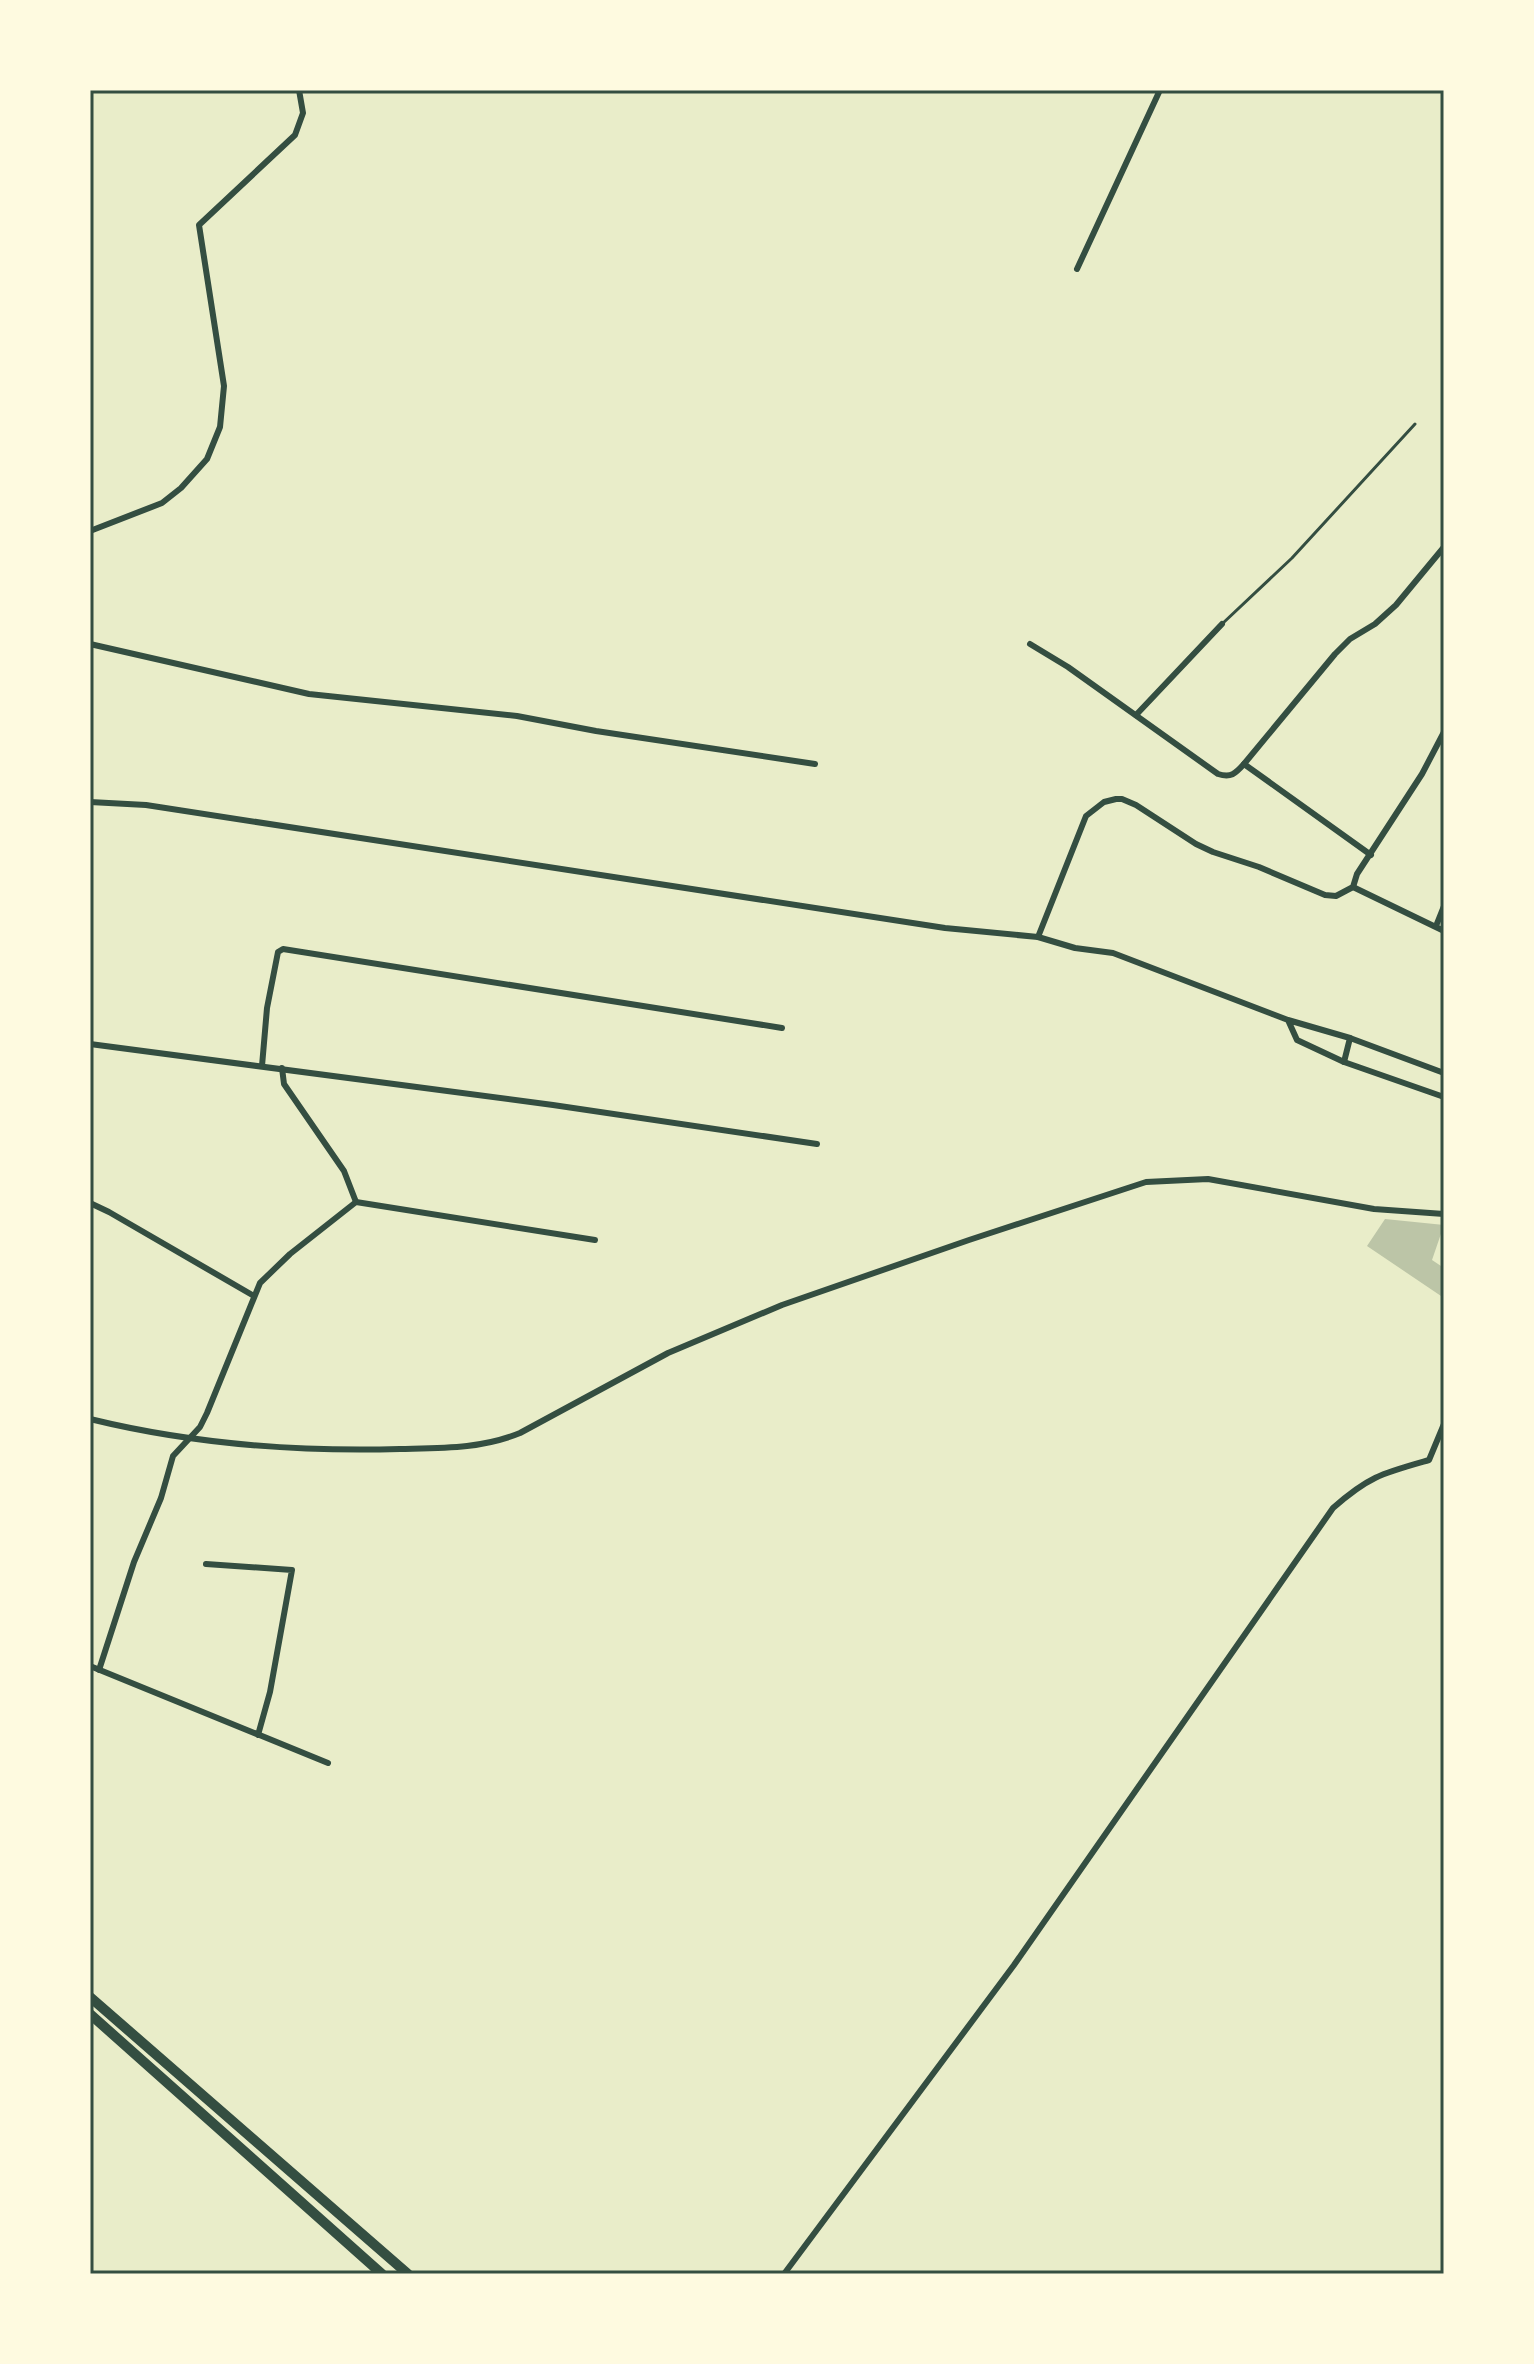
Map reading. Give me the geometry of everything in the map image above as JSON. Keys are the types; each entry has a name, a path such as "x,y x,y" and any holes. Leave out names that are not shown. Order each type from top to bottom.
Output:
{"main road":[{"path":"90,1997 408,2274"},
{"path":"90,2014 382,2274"}],"street":[{"path":"90,531 162,503 181,488 207,459 220,427 224,386 199,225 295,135 303,113 299,90"},
{"path":"1077,269 1160,90"},
{"path":"1030,644 1068,667 1218,774 1228,777 1244,764 1335,654 1396,605 1444,547"},
{"path":"1136,715 1222,624"},
{"path":"90,644 309,694 517,716 815,764"},
{"path":"1038,937 1086,816 1104,802 1116,799 1136,805 1213,852 1259,867 1325,895 1336,896 1353,887 1357,874 1422,774 1444,732"},
{"path":"1244,764 1371,855"},
{"path":"90,802 146,805 945,928 1038,937 1075,948 1113,953 1288,1020 1350,1038 1444,1073"},
{"path":"1353,887 1444,931"},
{"path":"1436,926 1444,906"},
{"path":"262,1066 272,975 278,952 283,949 782,1028"},
{"path":"1288,1020 1297,1040 1344,1062 1444,1097"},
{"path":"1344,1062 1350,1038"},
{"path":"90,1044 817,1144"},
{"path":"282,1068 284,1084 344,1171 356,1202"},
{"path":"90,1419 186,1439 304,1449 470,1447 499,1442 520,1433 668,1353 782,1305 1146,1182 1208,1179 1374,1209 1444,1214"},
{"path":"99,1670 173,1456 200,1427 260,1283 290,1254 356,1202 595,1240"},
{"path":"90,1203 254,1296"},
{"path":"784,2274 1014,1965 1333,1508 1358,1485 1373,1477 1429,1460 1444,1424"},
{"path":"206,1564 292,1570 270,1692 258,1735"},
{"path":"90,1666 328,1763"}],"lane":[{"path":"1222,624 1301,548 1415,424"}],"building":[{"path":"1385,1219 1444,1225 1432,1260 1444,1268 1444,1298 1367,1246"}]}
